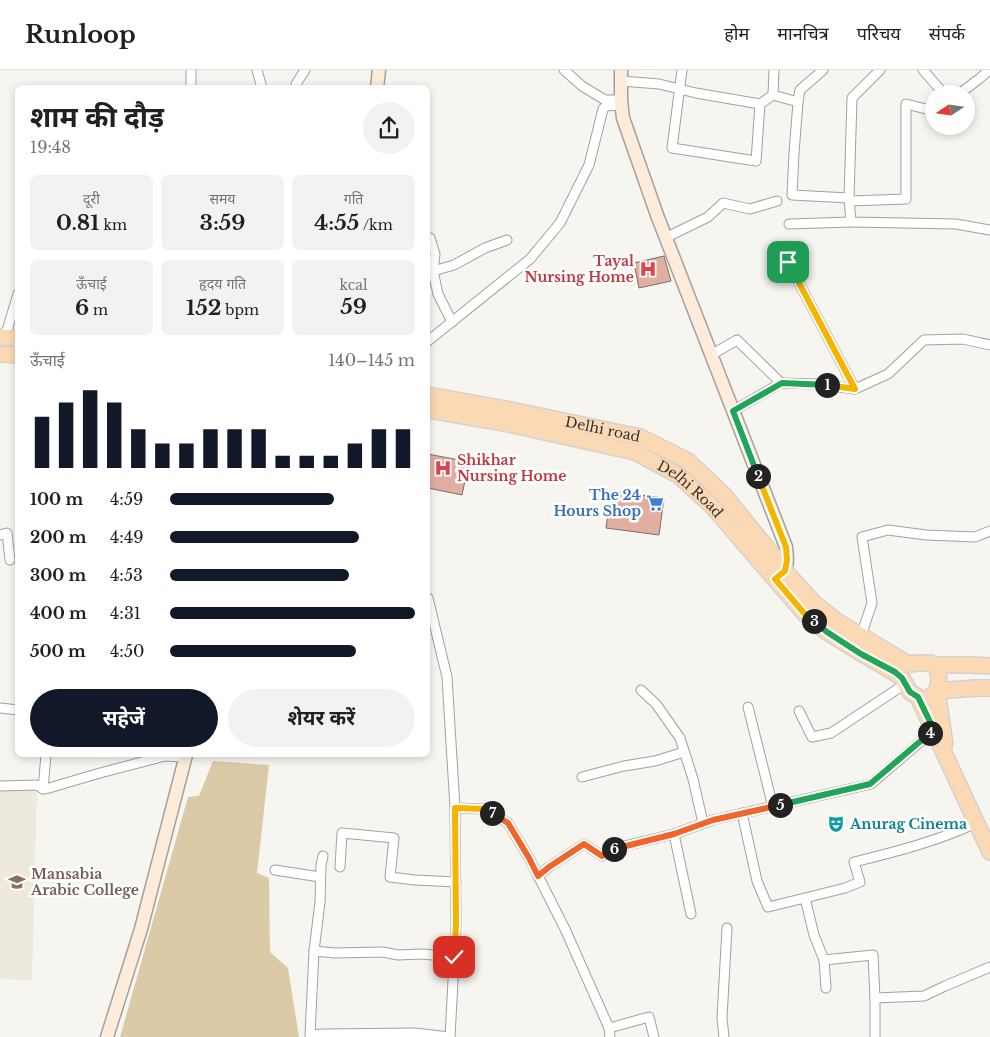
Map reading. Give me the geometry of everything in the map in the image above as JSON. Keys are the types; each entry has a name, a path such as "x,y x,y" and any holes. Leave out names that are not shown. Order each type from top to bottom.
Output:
{"main road":[{"path":"377,85 379,70"},
{"path":"621,75 623,118 665,238 786,547 787,560 780,575"},
{"path":"0,354 15,355"},
{"name":"Delhi road","path":"430,395 640,437 688,461 724,495 762,552"},
{"name":"Delhi Road","path":"430,410 509,424 635,452 678,475 762,552 780,575 804,613 827,632 900,678 910,692 918,697 948,760"},
{"path":"762,552 778,526"},
{"name":"Delhi Road","path":"780,575 838,622 908,664 930,663 936,666 990,666"},
{"path":"918,697 931,696 937,690 940,682 936,666"},
{"path":"937,690 990,688"},
{"path":"937,690 948,760 990,852"},
{"path":"107,1037 141,929 185,757"}],"street":[{"path":"191,70 191,85"},
{"path":"257,70 261,85"},
{"path":"296,85 305,70"},
{"path":"564,70 582,86 606,100 621,103"},
{"path":"682,70 672,148 756,161 760,104"},
{"path":"774,70 774,95"},
{"path":"822,70 800,90 792,195 849,200 906,199 906,104 925,109"},
{"path":"852,222 849,200 852,98 880,70"},
{"path":"923,70 936,85"},
{"path":"971,85 989,70"},
{"path":"621,75 679,89 760,104 774,95 798,102"},
{"path":"430,339 530,259 560,223 589,165 603,109 606,106 621,103"},
{"path":"665,238 708,217 723,203 750,209 776,201"},
{"path":"789,224 852,222 956,224 990,230"},
{"path":"430,238 435,254 433,271 438,294 452,322"},
{"path":"433,271 454,265 485,248 506,240"},
{"path":"788,262 855,389"},
{"path":"7,337 15,306"},
{"path":"733,411 782,383 817,384 855,389 888,374 924,340 963,339 990,345"},
{"path":"711,355 737,340 782,383"},
{"path":"861,636 872,602 862,537 888,530 926,535 975,536 990,532"},
{"path":"0,535 7,533 10,560"},
{"path":"323,856 314,951 310,1035 415,1033 449,1037 456,925 455,808 447,677 430,606"},
{"path":"799,711 812,737 831,733 900,678"},
{"path":"641,690 656,704 680,738 693,778 703,823"},
{"path":"748,707 773,807"},
{"path":"0,708 15,710"},
{"path":"538,876 584,844 602,856 612,849 674,834 703,823 870,784 934,730"},
{"path":"582,777 624,766 654,761 684,752"},
{"path":"42,789 46,757"},
{"path":"0,786 37,785 42,789 49,788 162,757"},
{"path":"455,808 485,809 508,823 529,858 568,937 609,1032 649,1017 654,1037"},
{"path":"742,813 757,881 768,907 845,888 860,882 854,862 900,851 962,830 976,823"},
{"path":"340,868 342,833 394,838 390,877 456,882"},
{"path":"674,834 691,914"},
{"path":"275,870 320,877"},
{"path":"805,898 814,935 824,960 826,988"},
{"path":"724,1037 722,1018 727,928"},
{"path":"314,951 336,953 383,952 398,955 422,954 454,957"},
{"path":"824,960 874,955 875,1037"},
{"path":"875,998 924,996 990,967"}],"shaded area":[{"path":"213,761 269,765 257,873 269,878 270,952 288,968 299,1037 120,1037 188,797 199,796"},
{"name":"Mansabia Arabic College","path":"0,784 37,785 32,980 0,979"}],"building":[{"path":"664,256 671,281 639,288 634,263"},
{"path":"430,454 469,462 462,495 430,488"},
{"path":"611,491 664,498 659,535 606,528"}],"place":[{"name":"Tayal Nursing Home","path":"648,269"},
{"name":"Shikhar Nursing Home","path":"443,468"},
{"name":"The 24 Hours Shop","path":"655,503"},
{"name":"Anurag Cinema","path":"836,824"},
{"name":"Mansabia Arabic College","path":"17,882"}],"route":[{"path":"454,957 456,925 455,808 485,809 508,823 538,876 584,844 602,856 612,849 674,834 713,820 870,784 934,730 918,697 910,692 902,678 827,632 804,613 775,579 785,571 787,560 786,547 733,411 782,383 817,384 855,389 788,262"}]}
